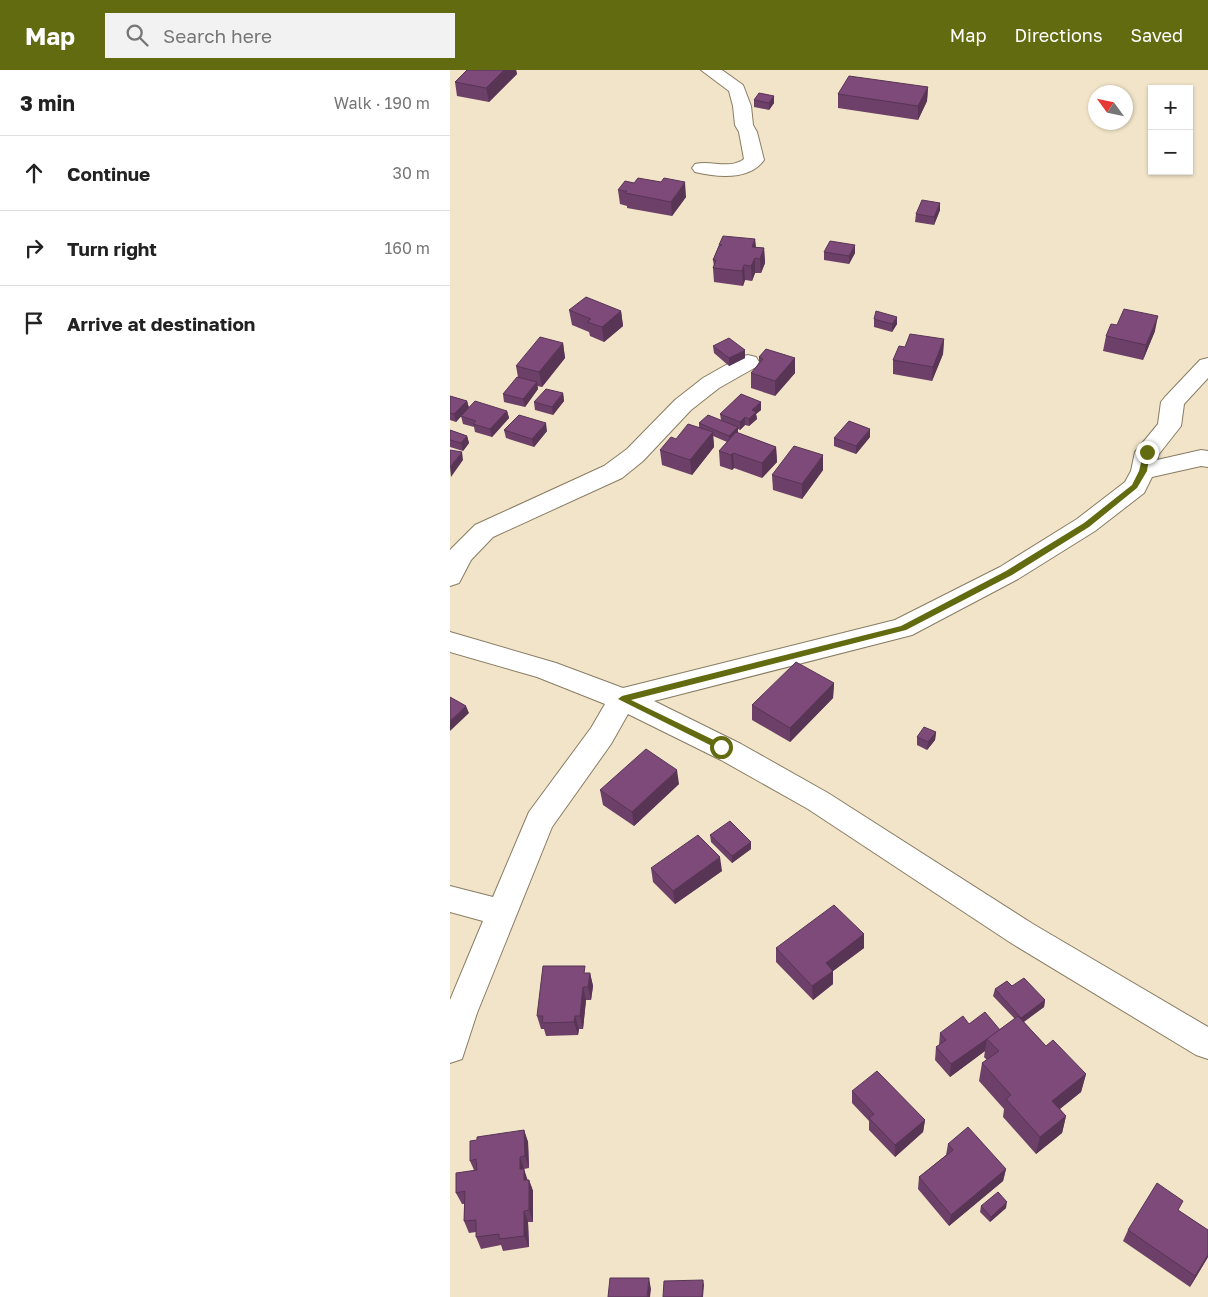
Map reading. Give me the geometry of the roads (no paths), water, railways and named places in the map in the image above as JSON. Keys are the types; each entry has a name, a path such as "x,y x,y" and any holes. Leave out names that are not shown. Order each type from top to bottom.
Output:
{"street":[{"path":"702,168 736,170 747,168 754,160 748,132 744,125 742,106 737,89 710,70"},
{"path":"450,577 460,555 484,531 613,472 635,455 683,405 711,383 748,362"},
{"path":"450,1048 461,1013 539,821 601,736 622,699 903,628 1009,573 1086,525 1135,487 1143,471 1147,452 1169,426 1173,402 1208,365"},
{"path":"1143,471 1201,458 1208,460"},
{"path":"450,642 492,652 622,699 721,747 819,801 997,918 1208,1044"},
{"path":"450,898 501,912"}]}
